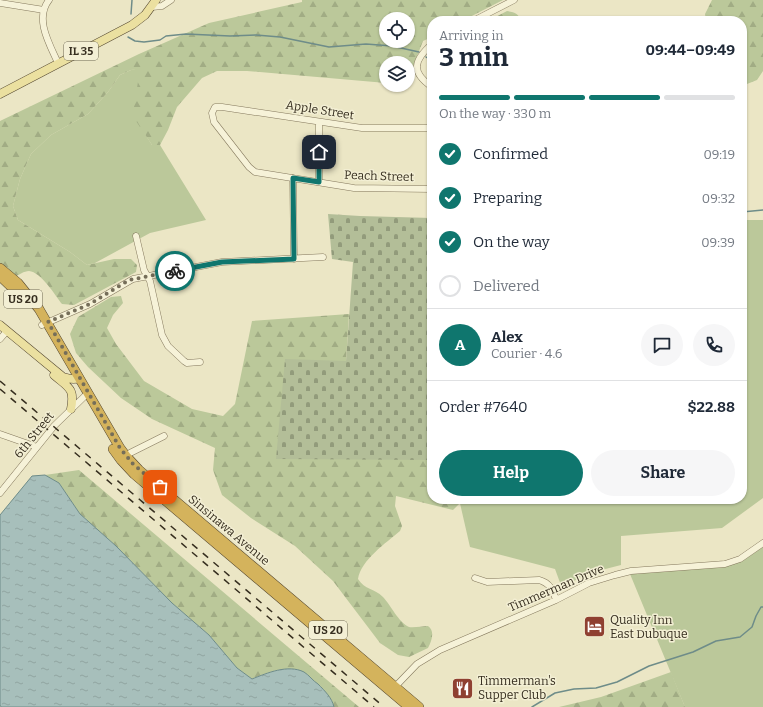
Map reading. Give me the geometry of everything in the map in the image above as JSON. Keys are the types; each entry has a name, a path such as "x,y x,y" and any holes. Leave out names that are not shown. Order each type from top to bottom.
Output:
{"highway":[{"name":"Sinsinawa Avenue","path":"0,268 18,283 30,296 86,395 134,474 392,689 419,707"},
{"name":"Sinsinawa Avenue","path":"0,276 21,296 45,324"},
{"name":"Sinsinawa Avenue","path":"392,689 409,707"}],"main road":[{"name":"IL 35","path":"0,94 132,25 145,15 154,3"},
{"path":"0,325 63,376 68,379 77,379"},
{"path":"43,360 47,369 71,390 73,397 71,409"}],"street":[{"path":"49,0 44,10 44,32 58,63"},
{"path":"154,3 162,6 172,0"},
{"path":"483,16 514,0"},
{"path":"0,3 44,10"},
{"path":"427,50 418,62 418,75 427,84"},
{"name":"Apple Street","path":"212,116 214,109 222,106 362,128 427,128"},
{"name":"Peach Street","path":"212,116 214,122 252,170 261,173 358,188 427,189"},
{"path":"319,122 319,182"},
{"path":"293,178 294,259"},
{"path":"136,236 146,277 150,281 164,341 187,363 200,362"},
{"path":"45,324 90,304 129,280 222,262 322,257"},
{"path":"0,339 7,331"},
{"name":"6th Street","path":"0,493 54,426 86,395"},
{"path":"0,434 37,448"},
{"path":"123,458 164,436"},
{"name":"Timmerman Drive","path":"392,689 417,664 440,650 556,600 589,583 615,575 648,570 729,563 740,559 763,543"},
{"path":"475,578 488,582 539,580 551,587 556,600"}],"green space":[{"path":"302,0 503,0 472,16 427,16 427,39 423,41 415,61 415,56 379,56 379,82 247,71 217,71 202,78 177,107 160,145 152,145 134,118 134,107 140,69 131,70 120,75 108,92 88,114 51,135 31,154 20,179 13,206 18,220 70,252 87,265 114,259 131,259 137,265 136,272 74,305 62,304 47,284 34,272 23,272 14,277 0,263 0,121 139,54 209,23 302,2"},
{"path":"712,0 763,0 763,71 757,80 747,84 747,16 705,16"},
{"path":"507,11 518,16 498,16"},
{"path":"140,68 145,134 152,145 160,145 206,220 150,233 95,263 87,265 70,252 18,220 13,206 20,179 31,154 51,135 88,114 108,92 120,75"},
{"path":"328,214 427,218 427,460 276,459 285,359 346,361 353,262 332,259"},
{"path":"747,220 763,220 763,498 722,528 621,536 621,565 586,574 562,588 555,569 470,547 460,504 747,504"},
{"path":"121,296 123,303 113,315 107,328 116,344 144,381 192,409 223,416 235,404 252,321 349,314 346,361 427,451 427,504 396,496 395,506 402,526 400,531 381,546 369,559 360,572 358,579 361,583 383,597 405,625 409,627 428,626 432,630 432,636 428,648 409,657 398,655 380,643 333,581 295,546 251,518 222,495 213,470 215,448 152,419 121,398 88,367 76,353 70,334 78,317 111,297"},
{"path":"79,470 359,707 334,707 332,701 306,674 297,670 278,670 252,679 237,668 209,635 172,603 116,546 80,514 59,483 45,475"},
{"path":"429,504 459,504 453,510"},
{"path":"763,547 763,707 685,707 630,574 723,567 744,560"},
{"path":"671,672 685,707 559,707 601,697"}],"water":[{"path":"45,475 59,483 80,514 116,546 172,603 209,635 237,668 252,679 284,669 304,672 326,692 334,707 1,707 0,515 32,476"}],"waterway":[{"path":"131,14 132,0"},
{"path":"128,37 135,41 144,42 160,40 166,36 186,34 230,36 256,35 280,37 329,47 366,44 392,46 419,52"},
{"path":"747,212 763,210"},
{"path":"532,707 555,693 574,689 596,688 617,682 649,666 693,652 716,641 740,637 752,627 756,616 761,607 763,607"}],"railway":[{"path":"0,381 384,707"},
{"path":"0,389 374,707"}],"way so far":[{"path":"160,487 133,464 120,448 103,421 48,322 90,304 133,278 175,271"}],"place":[{"name":"Quality Inn East Dubuque","path":"594,627"},
{"name":"Timmerman's Supper Club","path":"463,688"}],"route":[{"path":"175,271 222,262 294,259 293,178 319,182 319,152"}]}
